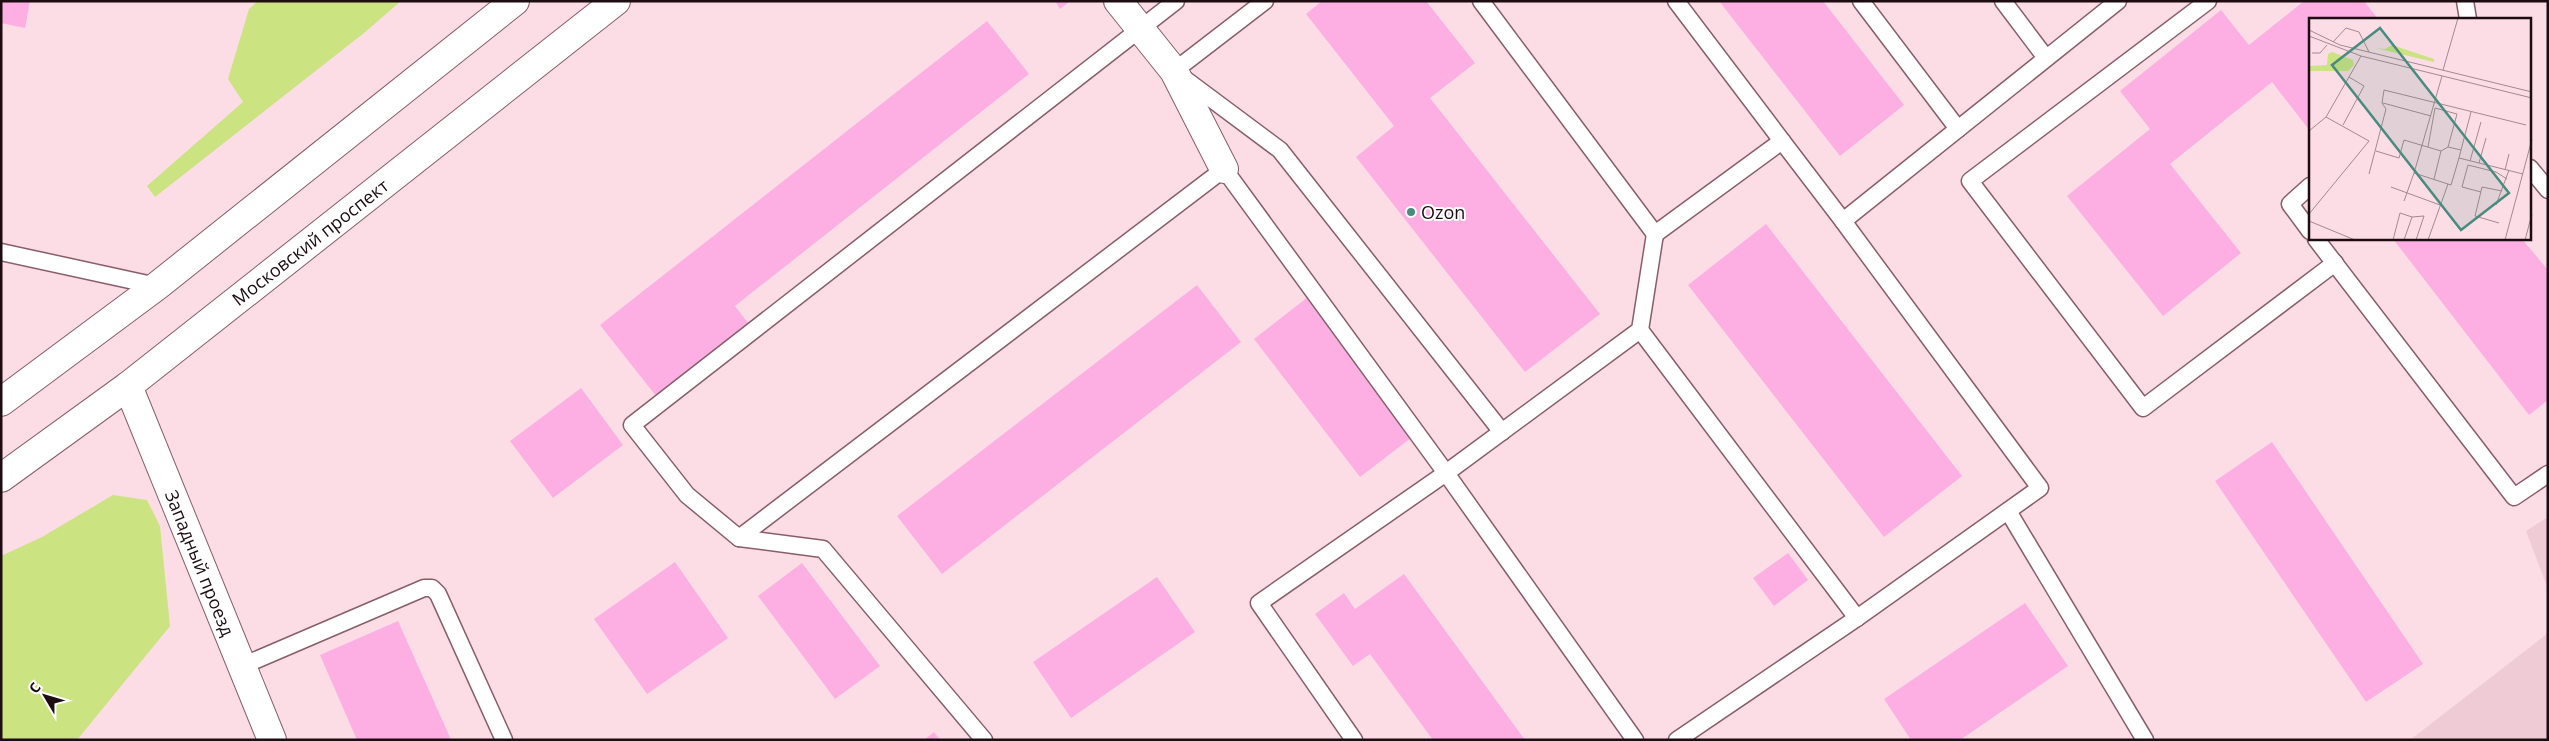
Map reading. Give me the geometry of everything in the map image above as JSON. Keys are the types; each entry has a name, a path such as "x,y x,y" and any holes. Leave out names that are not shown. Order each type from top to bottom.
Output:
{"main road":[{"path":"1,402 157,286 515,1"},
{"name":"Московский проспект","path":"1,478 128,386 616,1"},
{"path":"1118,1 1174,71 1224,169"},
{"name":"Западный проезд","path":"128,386 272,740"}],"lane":[{"path":"984,740 823,550 739,538 687,495 632,425 1176,1"},
{"path":"1265,1 1174,71 1280,150 1502,432"},
{"path":"1480,1 1655,234"},
{"path":"1676,1 1843,221 2040,488 1857,618 1677,740"},
{"path":"1860,1 1958,129"},
{"path":"2002,1 2046,58"},
{"path":"1843,221 2118,1"},
{"path":"2208,1 1970,181 2143,408 2335,263"},
{"path":"2465,1 2468,18"},
{"path":"1354,740 1259,603 1446,473 1640,330 1655,234 1782,141"},
{"path":"739,538 1224,169 1446,473 1635,740"},
{"path":"2532,170 2548,190"},
{"path":"2309,187 2290,204 2309,230"},
{"path":"2317,240 2514,497 2548,474"},
{"path":"1,252 157,286"},
{"path":"1640,330 1857,618"},
{"path":"2008,511 2145,740"},
{"path":"242,666 424,588 432,588 438,594 504,740"}],"shaded area":[{"path":"2548,517 2548,589 2526,531"},
{"path":"2548,633 2548,740 2410,740"}],"green space":[{"path":"258,1 401,1 364,33 155,197 147,186 243,102 228,79 249,9"},
{"path":"113,495 147,500 160,526 170,626 77,740 1,740 1,556 42,537"}],"building":[{"path":"1,1 30,1 25,28 1,23"},
{"path":"1055,1 1070,1 1060,9"},
{"path":"1322,1 1426,1 1475,63 1430,98 1600,314 1525,372 1356,157 1394,126 1306,14"},
{"path":"1719,1 1823,1 1904,105 1840,156"},
{"path":"2304,1 2364,1 2377,18 2309,18 2309,130 2272,82 2170,164 2241,253 2163,316 2067,196 2150,129 2120,91 2221,10 2249,45"},
{"path":"987,21 1029,74 735,306 748,323 656,396 600,325"},
{"path":"1766,224 1962,476 1884,537 1688,285"},
{"path":"2394,240 2523,240 2548,270 2548,400 2529,415"},
{"path":"1197,285 1241,342 942,574 897,516"},
{"path":"1308,297 1415,435 1360,477 1254,339"},
{"path":"581,388 623,445 553,498 510,441"},
{"path":"2272,442 2423,664 2366,702 2215,481"},
{"path":"1788,553 1808,580 1774,606 1753,578"},
{"path":"675,562 728,638 647,694 594,619"},
{"path":"802,563 880,666 835,699 758,596"},
{"path":"1404,574 1525,740 1433,740 1370,654 1353,666 1315,614 1344,593 1355,609"},
{"path":"1157,577 1195,632 1071,718 1033,662"},
{"path":"2025,603 2068,666 1960,740 1911,740 1884,699"},
{"path":"398,621 451,740 357,740 320,655"},
{"path":"934,732 940,740 924,740"}],"place":[{"name":"Ozon","path":"1411,212"}]}
